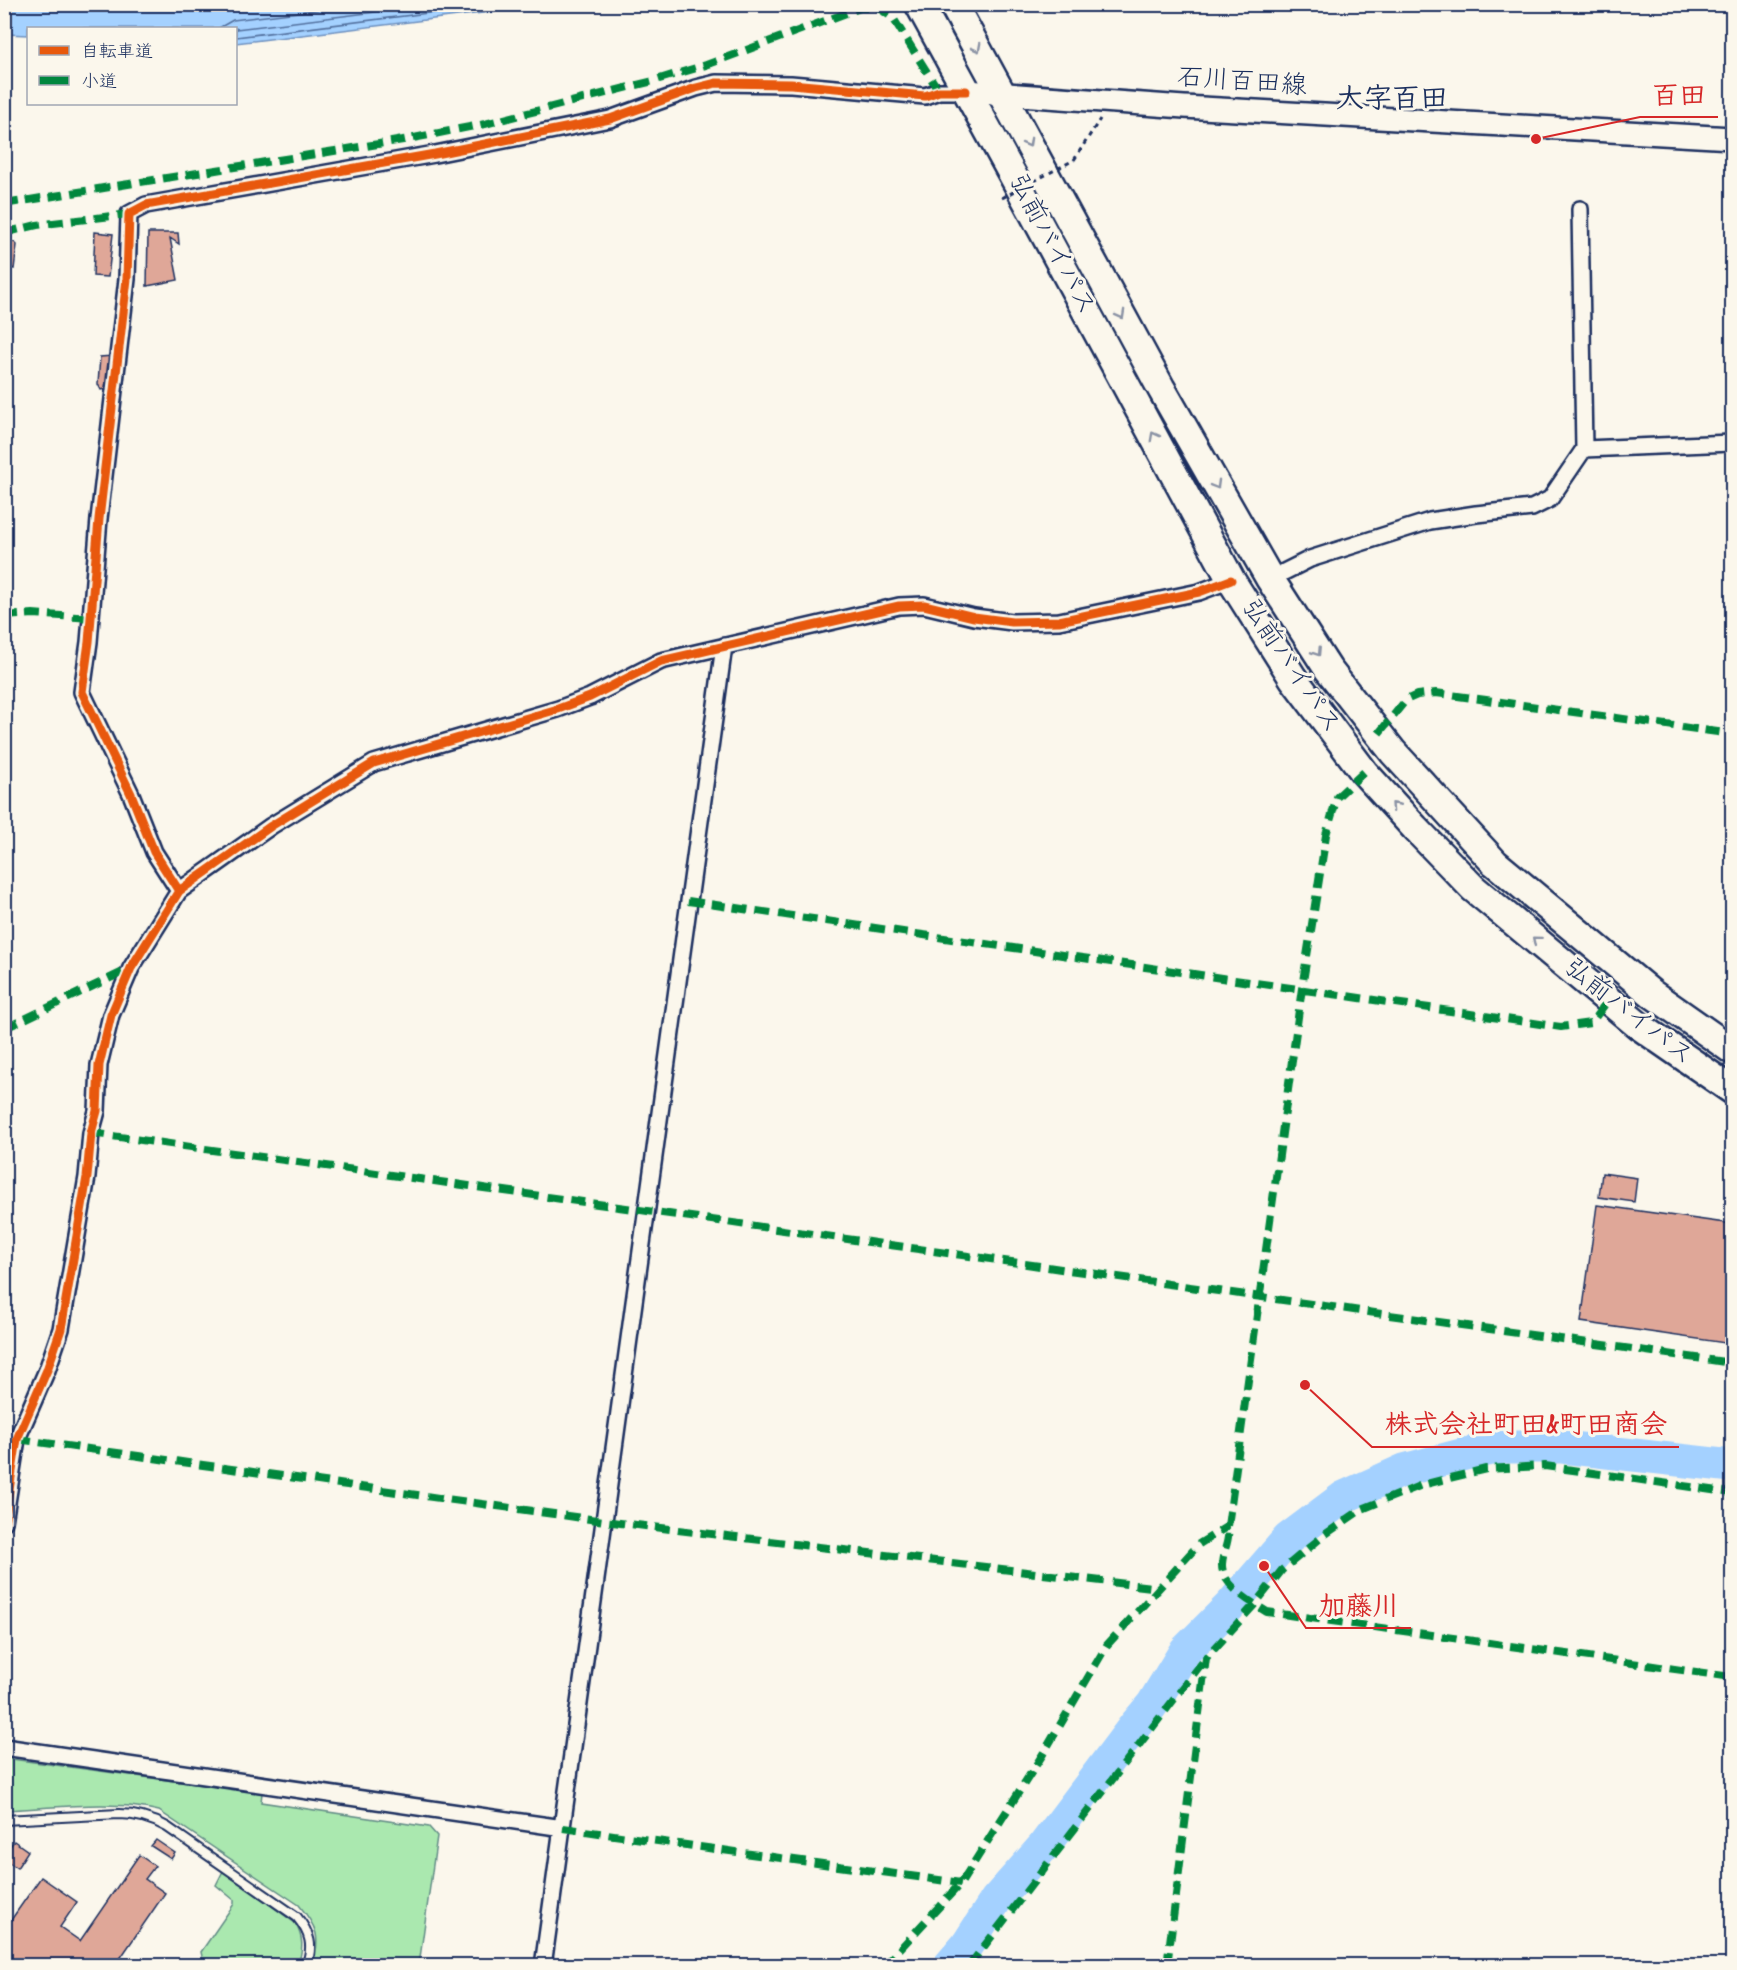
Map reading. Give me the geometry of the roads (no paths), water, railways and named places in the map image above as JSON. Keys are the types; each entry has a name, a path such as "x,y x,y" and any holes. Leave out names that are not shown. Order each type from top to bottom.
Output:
{"highway":[{"name":"弘前バイパス","path":"919,4 1231,580 1293,678 1364,771 1414,828 1473,888 1638,1025 1732,1090"},
{"name":"弘前バイパス","path":"953,4 1161,388 1270,579 1328,669 1378,733 1495,863 1651,993 1732,1050"}],"main road":[{"name":"石川百田線","path":"966,91 1196,108 1732,138"}],"street":[{"path":"179,891 154,852 131,794 82,692 89,642 99,519 127,279 129,214 146,205 412,158 610,119 716,83 791,84 925,96 939,91 966,91"},
{"path":"1270,579 1310,560 1430,522 1532,508 1550,499 1584,449 1580,209"},
{"path":"1584,449 1732,443"},
{"path":"4,1522 17,1438 47,1370 61,1329 87,1177 91,1133 97,1111 99,1065 111,1015 131,968 179,891 271,826 374,764 558,710 590,697 661,661 899,606 924,605 974,617 1012,622 1059,621 1199,592 1231,580"},
{"path":"543,1965 724,646"},
{"path":"4,1747 563,1828"}],"lane":[{"path":"4,1820 119,1814 135,1814 151,1818 297,1917 306,1928 310,1938 310,1951 306,1965"}],"water":[{"path":"5,4 520,4 499,11 237,43 237,27 27,27 27,35 5,34"}],"waterway":[{"path":"949,1966 967,1945 996,1900 1043,1847 1152,1705 1185,1651 1229,1607 1288,1539 1344,1497 1404,1470 1469,1453 1505,1447 1562,1447 1732,1466"}],"place":[{"name":"百田","path":"1536,139"},
{"name":"株式会社町田&町田商会","path":"1305,1385"},
{"name":"加藤川","path":"1264,1566"}],"district":[{"name":"大字百田","path":"1392,100"}]}
